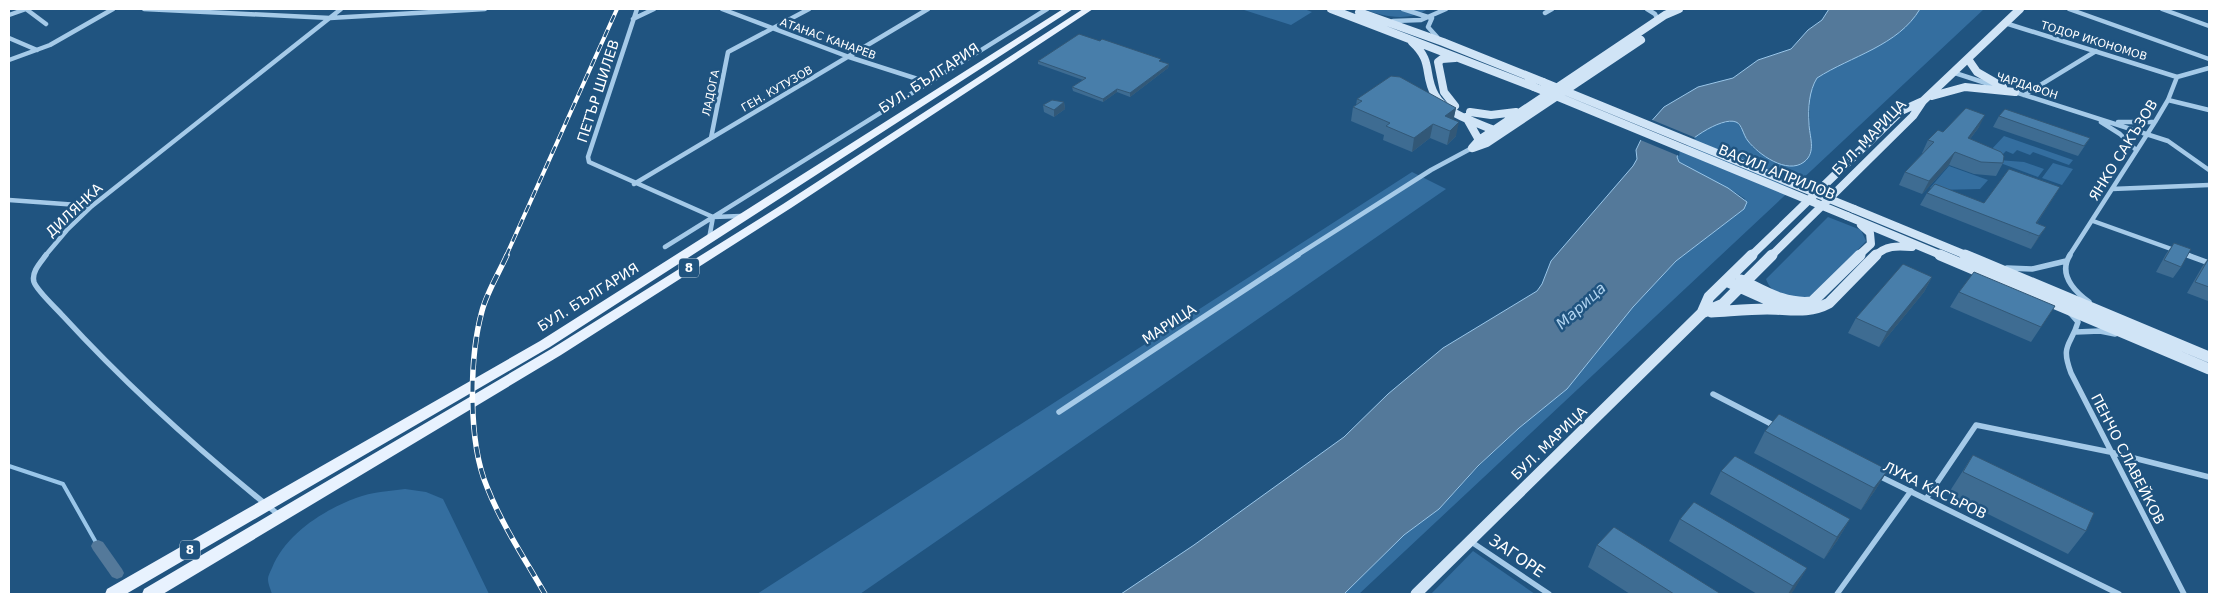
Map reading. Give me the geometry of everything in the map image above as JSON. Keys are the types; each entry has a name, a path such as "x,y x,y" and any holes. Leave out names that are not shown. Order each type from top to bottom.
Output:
{"main road":[{"name":"БУЛ. БЪЛГАРИЯ","path":"113,594 537,349 709,241 1069,9"},
{"name":"8","path":"150,594 556,352 1089,9"},
{"name":"ВАСИЛ АПРИЛОВ","path":"1331,9 1406,36 1851,215 1966,256 2209,357"},
{"name":"ВАСИЛ АПРИЛОВ","path":"1350,9 1443,42 1542,82 1851,215 1925,249 2209,369"},
{"name":"БУЛ. МАРИЦА","path":"1416,594 1702,313 1723,304 1913,116 1926,99 2020,9"},
{"name":"МАРИЦА","path":"1472,148 1487,144 1501,129 1524,110 1658,20 1678,10"},
{"name":"МАРИЦА","path":"1472,148 1479,140 1501,129 1673,18 1678,10"},
{"path":"1406,36 1421,48 1427,57 1436,97 1443,105 1501,129"},
{"path":"1466,60 1447,58 1438,62 1446,98 1468,115 1479,140"},
{"path":"1968,59 1977,72 2015,92"},
{"path":"1926,99 1965,87 2015,92"},
{"path":"932,96 946,102"},
{"name":"БУЛ. МАРИЦА","path":"1702,313 1709,297 1901,111 1926,99"},
{"path":"1468,115 1498,115 1524,110"},
{"path":"1742,285 1798,304 1815,301 1871,244 1871,235 1868,230 1851,215"},
{"path":"1702,313 1812,310 1826,305 1884,248 1902,246 1925,249"},
{"path":"1757,270 1759,282 1767,292"},
{"path":"1729,278 1790,310"}],"street":[{"path":"9,15 26,9 46,24"},
{"path":"9,60 37,50 113,9"},
{"path":"144,9 330,18 438,10 484,9"},
{"name":"ДИЛЯНКА","path":"281,517 130,386 66,320 34,283 33,277 38,265 67,230 92,206 341,9"},
{"name":"ПЕТЪР ШИЛЕВ","path":"634,184 594,165 588,157 637,9"},
{"path":"633,19 654,9"},
{"name":"АТАНАС КАНАРЕВ","path":"722,9 849,57 930,83"},
{"path":"772,28 809,9"},
{"name":"ГЕН. КУТУЗОВ","path":"634,184 928,9"},
{"name":"БУЛ. БЪЛГАРИЯ","path":"665,247 1047,9"},
{"path":"1403,9 1432,18"},
{"path":"1378,18 1406,22 1432,18 1446,9"},
{"path":"1545,13 1552,9"},
{"path":"1647,9 1655,14 1658,20"},
{"path":"1667,9 1678,10"},
{"path":"2069,9 2209,59"},
{"path":"2162,9 2209,26"},
{"path":"1432,18 1428,28 1443,42"},
{"name":"ТОДОР ИКОНОМОВ","path":"2005,23 2177,77"},
{"name":"ЛАДОГА","path":"711,138 728,52 772,28"},
{"path":"9,38 37,50"},
{"path":"2024,95 2096,51"},
{"path":"2177,77 2209,68"},
{"name":"ЧАРДАФОН","path":"1955,73 2093,117"},
{"name":"ЯНКО САКЪЗОВ","path":"2066,261 2155,122 2168,100 2177,77"},
{"path":"2168,100 2209,110"},
{"path":"2093,117 2168,141 2209,170"},
{"path":"2093,117 2120,134 2136,150"},
{"path":"2107,121 2155,122"},
{"name":"МАРИЦА","path":"1059,412 1354,218 1431,170 1472,148"},
{"path":"634,184 713,218 749,215"},
{"path":"2112,189 2209,185"},
{"path":"9,200 92,206"},
{"path":"709,241 713,218"},
{"path":"2093,221 2209,263"},
{"path":"1966,256 2019,270 2039,268 2066,261"},
{"path":"2066,261 2064,268 2068,281 2087,301 2106,313"},
{"path":"2044,299 2075,318 2078,322 2076,332 2100,331 2136,338"},
{"name":"ПЕНЧО СЛАВЕЙКОВ","path":"2076,332 2066,348 2068,363 2077,386 2184,594"},
{"path":"1713,394 1784,430"},
{"path":"1926,499 1976,426 2110,452 2209,477"},
{"name":"ЛУКА КАСЪРОВ","path":"1868,471 2119,594"},
{"path":"1837,594 1911,491"},
{"name":"ЗАГОРЕ","path":"1469,541 1548,594"}],"shaded area":[{"path":"1241,9 1304,9 1312,12 1291,25"},
{"path":"1363,9 1428,9 1412,16 1396,17"},
{"path":"1920,9 1984,9 1359,594 1344,594 1404,535 1439,509 1479,466 1519,428 1567,389 1633,307 1676,261 1744,209 1745,199 1679,162 1677,157 1680,150 1694,137 1712,127 1721,123 1737,122 1754,149 1782,164 1792,166 1810,132 1810,94 1817,78 1887,41 1900,32"},
{"path":"2004,136 2073,160 2069,165 2033,152 2030,155 2017,150 2013,154 2006,151 2002,155 1990,151"},
{"path":"1998,160 2024,162 2044,169 2038,177 2003,164"},
{"path":"2053,163 2073,169 2062,185 2042,178"},
{"path":"1949,166 1988,180 1980,189 1935,190 1930,188"},
{"path":"1412,172 1446,189 860,594 757,594"},
{"path":"1828,217 1861,230 1866,241 1814,297 1801,299 1786,297 1774,290 1766,279"},
{"path":"405,489 426,492 443,499 489,594 272,594 268,579 272,568 286,545 306,525 330,510 356,498 374,493"},
{"path":"1473,551 1532,592 1535,594 1431,594"}],"water":[{"name":"Марица","path":"1829,9 1920,9 1911,22 1887,41 1817,78 1812,88 1809,106 1811,149 1808,158 1804,162 1789,166 1773,161 1759,152 1748,141 1738,123 1730,121 1721,123 1703,132 1680,151 1677,157 1679,162 1728,188 1747,202 1744,209 1676,261 1633,307 1567,389 1519,428 1478,466 1439,509 1404,535 1344,594 1121,594 1194,545 1344,437 1388,394 1443,348 1537,291 1542,284 1551,261 1633,166 1637,159 1636,150 1648,125 1664,107 1698,87 1733,78 1758,60 1791,49 1808,30 1822,20"}],"pier":[{"path":"1650,119 1696,138 1680,152 1679,156 1638,139"}],"building":[{"path":"1079,34 1100,41 1102,39 1161,59 1159,61 1169,64 1130,93 1117,89 1103,99 1072,87 1086,78 1038,61"},
{"path":"1391,76 1400,77 1456,108 1445,116 1459,122 1450,131 1433,124 1414,138 1386,126 1390,123 1353,107 1362,101 1357,99"},
{"path":"1052,100 1064,102 1054,110 1043,105"},
{"path":"1966,108 1985,115 1968,138 2001,152 2004,156 2003,163 1981,162 1955,152 1929,181 1905,172 1934,142 1928,140 1938,130 1943,132"},
{"path":"2005,109 2090,138 2084,146 1999,116"},
{"path":"2009,169 2060,187 2036,223 2046,227 2039,236 1927,193 1935,184 1984,203"},
{"path":"2174,243 2191,249 2181,267 2164,260"},
{"path":"2209,258 2209,287 2195,282"},
{"path":"1903,264 1932,277 1887,332 1856,318"},
{"path":"1974,272 2055,306 2041,327 1959,292"},
{"path":"1779,414 1888,470 1874,488 1765,431"},
{"path":"1973,455 2094,513 2086,531 1963,472"},
{"path":"1735,456 1850,519 1837,537 1721,471"},
{"path":"1694,502 1807,568 1793,586 1680,519"},
{"path":"1614,527 1721,594 1674,594 1597,545"}],"waterway":[{"path":"9,466 63,484 98,546"},
{"path":"98,546 117,573"}],"railway":[{"path":"506,256 617,9"},
{"path":"507,255 487,297 478,330 472,400 476,447 481,468 493,501 545,594"}]}
